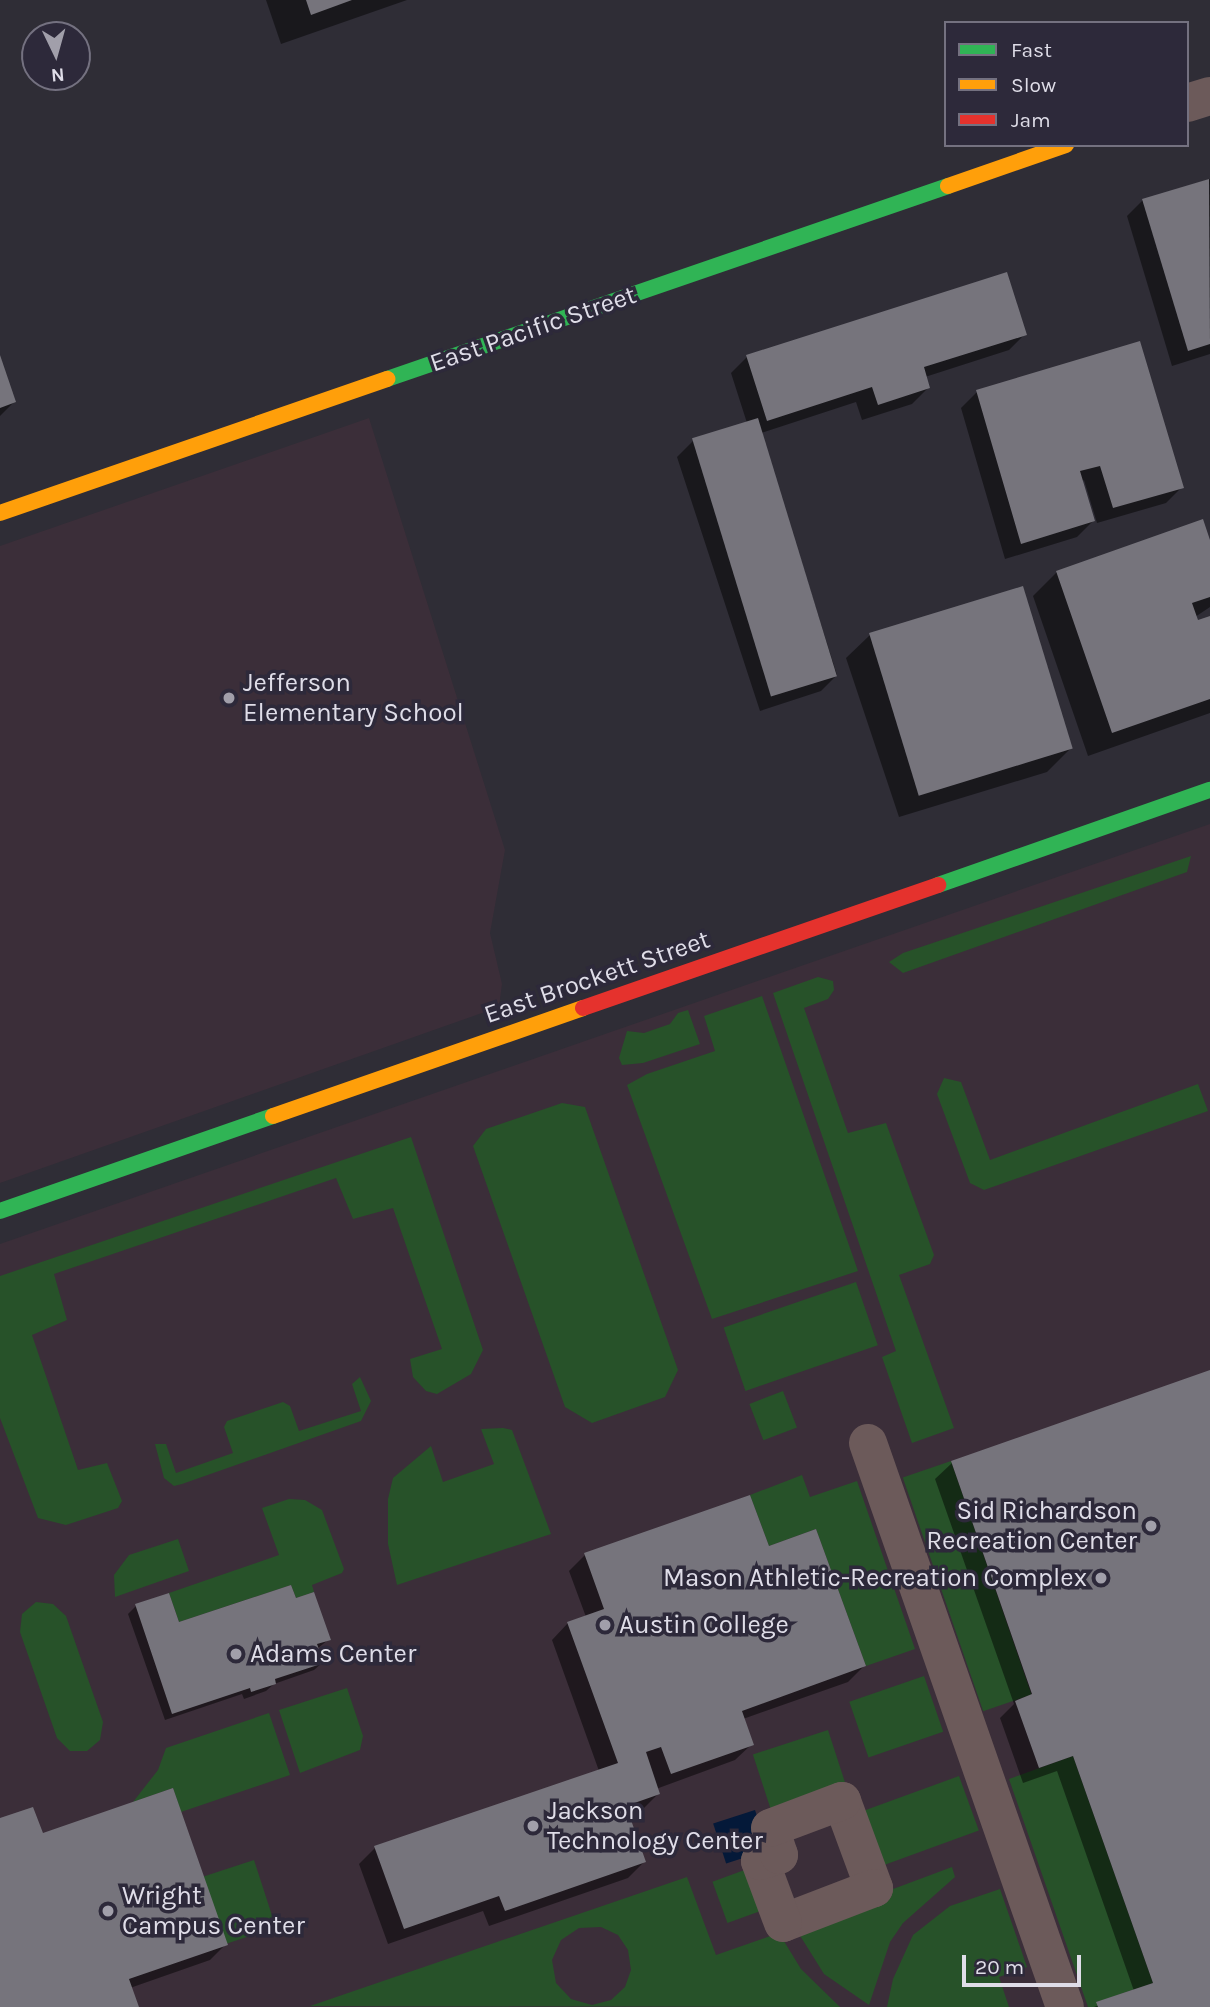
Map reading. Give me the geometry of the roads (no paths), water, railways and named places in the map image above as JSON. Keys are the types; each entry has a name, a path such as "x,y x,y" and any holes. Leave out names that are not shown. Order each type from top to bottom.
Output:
{"street":[{"path":"1189,102 1210,96"},
{"name":"East Pacific Street","path":"0,513 1060,147"},
{"name":"East Brockett Street","path":"0,1211 1210,790"},
{"path":"868,1443 1065,2007"}],"water":[{"path":"755,1810 768,1850 726,1864 713,1824"}],"place":[{"name":"Jefferson Elementary School","path":"229,698"},
{"name":"Sid Richardson Recreation Center","path":"1151,1526"},
{"name":"Mason Athletic-Recreation Complex","path":"1101,1578"},
{"name":"Austin College","path":"605,1625"},
{"name":"Adams Center","path":"236,1654"},
{"name":"Jackson Technology Center","path":"533,1826"},
{"name":"Wright Campus Center","path":"108,1911"}]}
